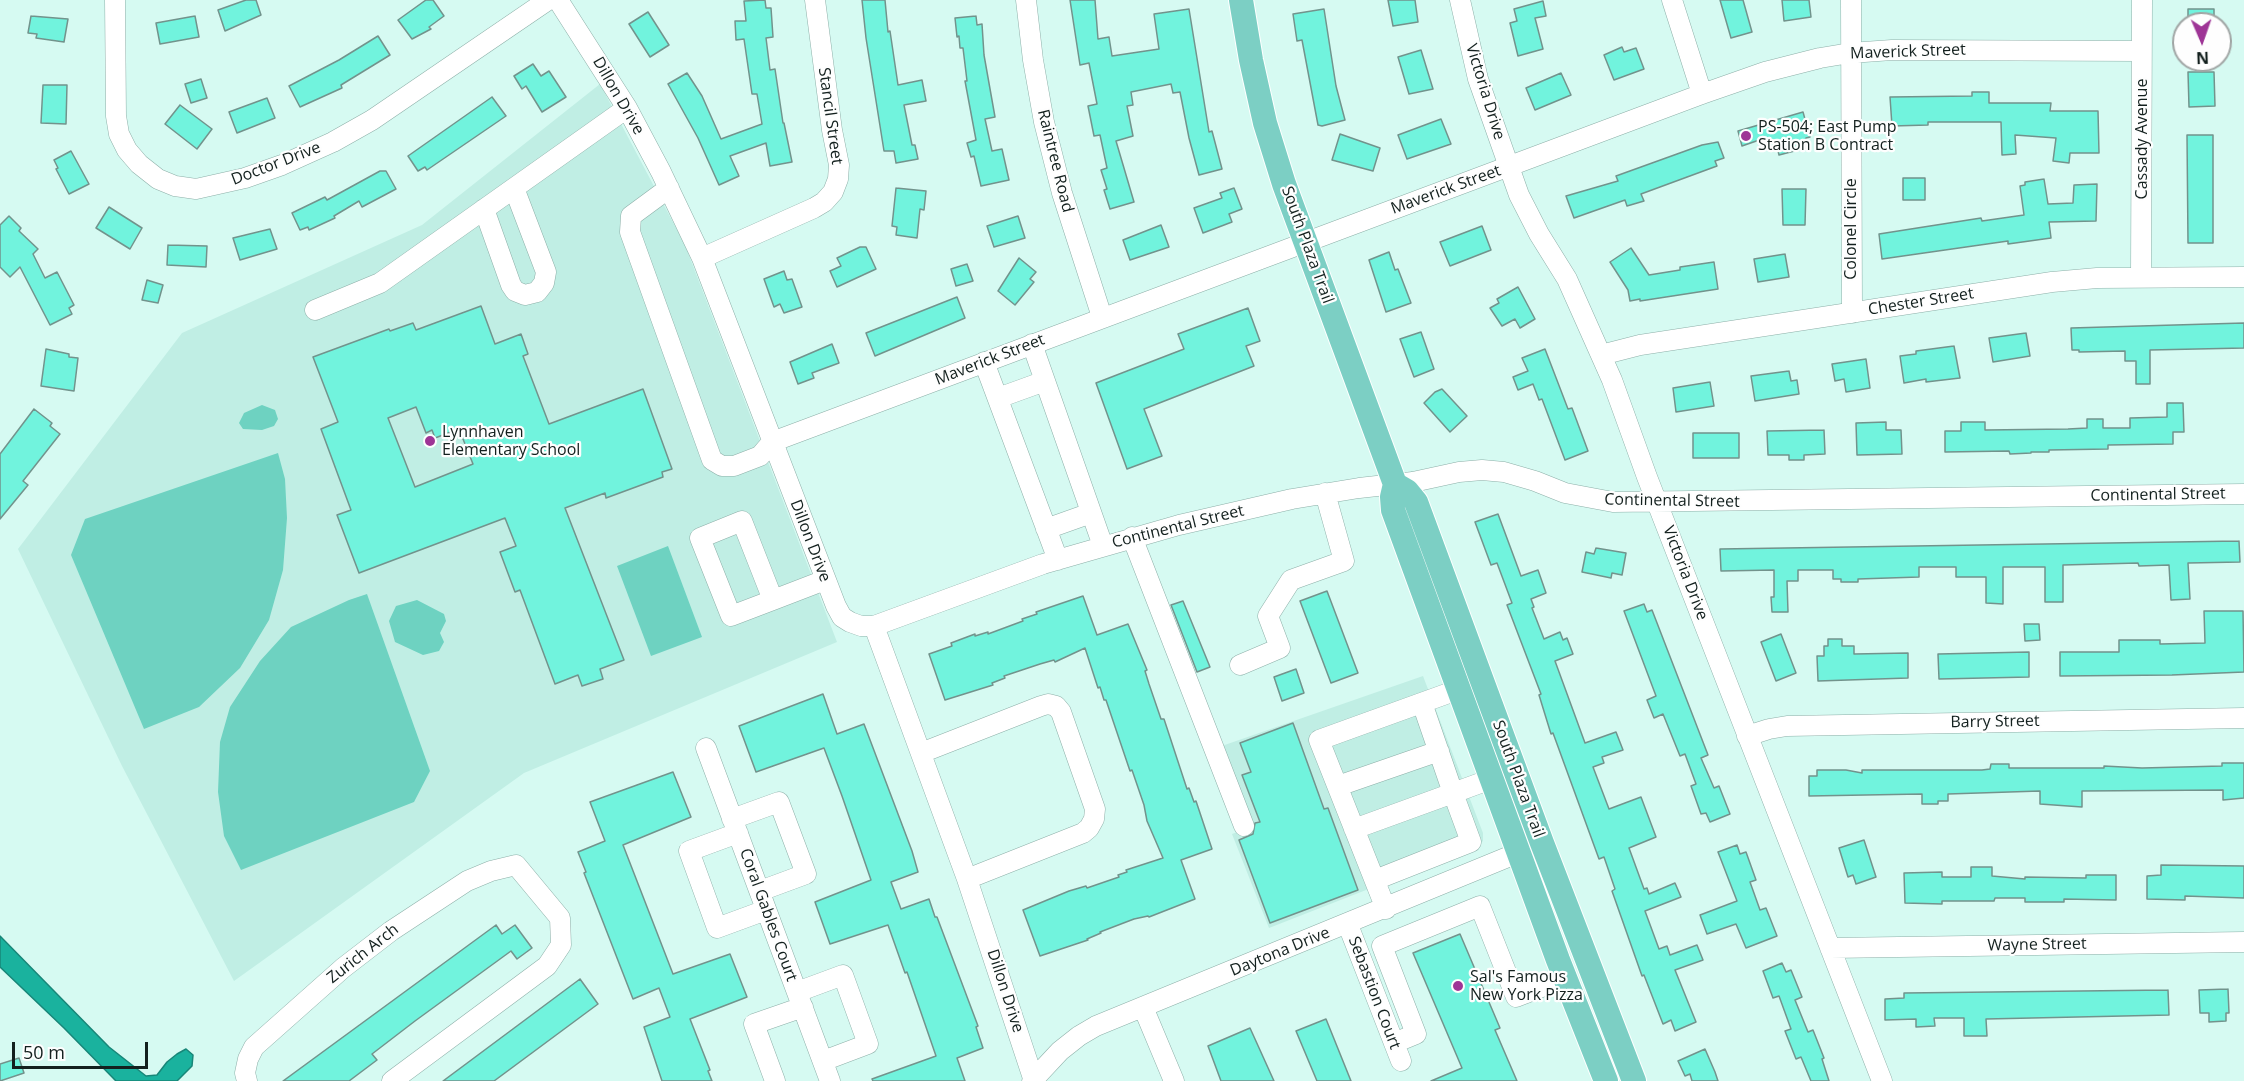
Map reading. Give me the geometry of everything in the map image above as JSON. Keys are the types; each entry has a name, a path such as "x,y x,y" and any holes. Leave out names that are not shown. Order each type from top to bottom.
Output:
{"main road":[{"name":"South Plaza Trail","path":"1241,0 1265,123 1284,184 1395,484 1392,497 1393,510 1565,978 1606,1081"},
{"name":"South Plaza Trail","path":"1395,484 1407,491 1416,502 1542,843 1634,1081"}],"street":[{"name":"Doctor Drive","path":"115,0 116,116 119,134 127,150 139,164 158,179 175,186 196,189 245,178 282,165 333,142 372,120 548,0"},
{"name":"Dillon Drive","path":"558,0 627,108 702,258 836,606 842,616 850,622 861,626 874,626 967,879 1033,1080"},
{"name":"Stancil Street","path":"702,258 814,208 824,202 833,192 838,179 839,165 815,0"},
{"name":"Raintree Road","path":"1026,0 1033,60 1044,122 1065,203 1102,317"},
{"name":"Victoria Drive","path":"1460,0 1478,79 1519,195 1539,234 1567,279 1601,355 1882,1081"},
{"path":"1672,0 1702,94"},
{"name":"Colonel Circle","path":"1851,0 1852,313"},
{"name":"Cassady Avenue","path":"2141,277 2142,0"},
{"name":"Maverick Street","path":"669,188 631,216 630,232 712,460 722,466 734,466 760,456 772,442 1102,317 1765,72 1820,58 1892,50 2141,51"},
{"path":"315,310 380,283 627,108"},
{"path":"484,210 511,285 516,291 525,295 537,292 544,283 546,272 514,188"},
{"name":"Chester Street","path":"1601,355 1640,345 2052,282 2141,277 2244,277"},
{"path":"1032,344 1103,546"},
{"path":"984,362 1058,560"},
{"path":"998,398 1045,381"},
{"name":"Continental Street","path":"874,626 969,590 1132,537 1325,494 1482,470 1515,475 1582,498 1613,502 2244,494"},
{"path":"1240,665 1280,648 1268,616 1291,580 1344,561 1325,494"},
{"path":"1046,529 1091,513"},
{"path":"773,600 742,521 700,538 730,616 773,600 825,580"},
{"path":"1132,537 1244,826"},
{"path":"1386,909 1319,740 1482,681"},
{"path":"1375,880 1471,842 1422,703"},
{"path":"921,753 1041,706 1048,704 1056,706 1061,712 1095,809 1094,819 1089,828 1083,833 967,879"},
{"name":"Barry Street","path":"1747,736 1787,726 2244,718"},
{"name":"Coral Gables Court","path":"706,748 830,1081"},
{"path":"1338,786 1439,751"},
{"path":"1354,829 1515,771"},
{"path":"779,802 806,874 763,900 717,928 689,851 779,802"},
{"name":"Daytona Drive","path":"1033,1080 1079,1036 1096,1026 1348,925 1542,843"},
{"name":"Zurich Arch","path":"247,1081 245,1073 254,1047 343,968 391,932 467,881 491,871 516,865 560,918 561,945 547,966 392,1081"},
{"path":"1366,972 1389,962 1382,946 1480,906 1515,997 1565,978"},
{"name":"Sebastion Court","path":"1348,925 1398,1052 1416,1034 1389,962"},
{"name":"Wayne Street","path":"1830,948 2244,942"},
{"path":"776,1081 754,1024 843,975 868,1044 823,1061"},
{"path":"1143,1008 1174,1081"}],"shaded area":[{"name":"Lynnhaven Elementary School","path":"600,84 685,245 837,642 524,773 234,981 122,766 18,549 182,333 422,225"},
{"path":"262,405 275,410 278,419 274,426 262,430 243,429 239,423 244,413"},
{"path":"278,453 285,479 287,518 283,570 269,620 240,668 199,707 144,729 71,555 85,519"},
{"path":"668,546 702,637 651,656 617,566"},
{"path":"367,594 430,771 414,802 241,870 224,836 218,792 220,742 230,707 260,661 291,627"},
{"path":"417,600 444,614 446,621 440,633 444,642 439,651 423,655 395,642 389,621 396,606"},
{"path":"1423,676 1483,833 1483,841 1476,847 1269,928 1232,834 1245,829 1216,748"},
{"path":"0,936 109,1047 146,1076 157,1075 167,1062 186,1049 193,1055 192,1066 177,1081 116,1081 0,967"}],"building":[{"path":"246,0 256,0 261,15 225,31 218,10"},
{"path":"426,0 433,0 444,16 429,27 431,29 412,39 398,20"},
{"path":"765,0 766,8 771,8 773,37 766,38 770,70 775,69 783,123 792,162 770,166 766,143 730,156 739,176 719,185 698,138 668,84 687,73 702,96 721,139 762,124 757,94 752,94 744,39 736,40 735,21 746,21 744,1"},
{"path":"862,0 885,0 888,32 890,31 898,85 922,80 926,101 904,105 912,145 915,145 918,159 896,163 894,151 884,151"},
{"path":"1070,0 1095,0 1098,39 1109,37 1112,56 1159,49 1154,14 1189,9 1209,132 1212,131 1222,169 1199,175 1180,92 1173,93 1171,84 1131,92 1133,105 1127,106 1133,136 1116,141 1134,202 1110,209 1101,170 1107,168 1100,135 1094,136 1088,106 1097,104 1089,63 1080,65"},
{"path":"1388,0 1415,0 1418,22 1393,26"},
{"path":"1720,0 1743,0 1752,32 1731,38"},
{"path":"1782,0 1809,0 1811,17 1784,21"},
{"path":"1543,1 1546,16 1535,18 1543,49 1518,56 1510,23 1517,21 1514,9"},
{"path":"1324,9 1336,86 1345,120 1322,126 1318,125 1302,40 1297,41 1293,14"},
{"path":"2188,9 2214,9 2214,12 2188,12"},
{"path":"648,12 669,45 650,57 629,24"},
{"path":"31,16 68,19 64,42 36,38 37,34 28,33"},
{"path":"195,16 199,37 160,44 156,23"},
{"path":"976,16 977,25 982,24 984,55 995,117 985,119 992,151 1002,149 1009,180 981,186 974,156 971,157 967,143 976,140 965,81 967,81 963,48 960,48 959,36 957,37 955,18"},
{"path":"378,36 390,55 341,85 342,88 300,107 289,86 339,60"},
{"path":"1622,47 1624,52 1636,48 1644,69 1614,80 1604,55"},
{"path":"1421,50 1433,89 1409,94 1398,57"},
{"path":"533,64 541,76 549,71 566,97 542,112 526,86 522,89 514,76"},
{"path":"2188,72 2214,72 2215,106 2189,107"},
{"path":"1561,73 1571,95 1535,110 1526,88"},
{"path":"201,79 207,98 191,103 185,84"},
{"path":"43,85 67,85 66,124 41,123"},
{"path":"1972,92 1989,92 1989,103 2051,103 2050,111 2098,111 2099,153 2070,153 2069,163 2053,161 2056,138 2015,135 2016,154 2002,155 2001,122 1928,122 1928,125 1892,126 1890,97 1972,96"},
{"path":"492,97 506,116 427,170 425,167 418,171 408,156"},
{"path":"267,98 275,118 237,133 229,112"},
{"path":"180,105 212,129 197,149 165,124"},
{"path":"1803,112 1810,137 1806,138 1806,148 1779,155 1777,146 1768,148 1765,138 1742,146 1738,131"},
{"path":"1441,119 1451,144 1407,159 1398,135"},
{"path":"1340,134 1380,148 1373,171 1332,160"},
{"path":"2187,135 2213,135 2213,243 2188,243"},
{"path":"1718,142 1724,158 1715,161 1717,166 1641,194 1644,201 1627,206 1625,200 1574,218 1566,196 1618,181 1616,176 1702,145"},
{"path":"71,151 89,184 69,194 56,169 58,168 54,160"},
{"path":"380,171 386,171 396,189 362,207 359,201 334,216 335,218 309,230 308,227 300,230 292,213 325,197 327,200"},
{"path":"1903,178 1925,178 1925,200 1903,200"},
{"path":"2044,179 2048,204 2073,203 2074,185 2097,184 2096,221 2049,222 2051,238 2008,244 2008,241 1882,259 1879,234 1981,218 1982,221 2024,215 2020,186 2025,185 2025,182"},
{"path":"896,188 926,191 924,210 920,209 917,238 896,235 897,227 892,226"},
{"path":"1234,188 1242,209 1229,214 1232,222 1203,233 1194,208 1222,198 1220,193"},
{"path":"1782,189 1806,189 1805,225 1783,225"},
{"path":"109,207 142,228 130,249 96,228"},
{"path":"9,216 21,228 19,231 38,249 33,254 45,278 57,272 74,305 69,308 72,314 50,325 20,267 10,277 0,267 0,225"},
{"path":"1018,216 1025,238 994,247 987,226"},
{"path":"1161,225 1169,247 1130,260 1123,240"},
{"path":"1482,226 1491,250 1450,266 1440,242"},
{"path":"270,229 277,249 240,260 233,238"},
{"path":"168,245 207,246 206,267 167,265"},
{"path":"860,247 866,247 876,269 837,287 830,271 841,266 837,258"},
{"path":"1631,248 1649,275 1714,262 1718,289 1630,301 1628,290 1610,262"},
{"path":"1389,252 1411,303 1386,312 1369,260"},
{"path":"1785,254 1789,277 1758,282 1754,259"},
{"path":"1019,258 1036,272 1030,279 1034,282 1015,305 998,291"},
{"path":"967,264 973,281 956,286 951,269"},
{"path":"784,271 787,280 792,279 802,307 784,313 780,304 774,307 764,279"},
{"path":"147,280 163,285 158,303 142,300"},
{"path":"1518,287 1535,319 1520,328 1515,319 1502,326 1490,308 1499,303 1497,299"},
{"path":"957,297 965,318 875,356 866,333"},
{"path":"481,306 495,344 521,334 528,354 523,356 549,424 643,389 672,469 662,472 663,477 606,498 605,493 565,508 624,660 600,669 603,679 582,686 578,675 555,684 520,590 515,592 500,552 516,546 505,518 359,573 337,515 351,510 321,429 338,422 313,357 389,329 390,331 413,323 416,330","holes":["416,407 426,433 432,430 435,438 459,429 473,464 415,487 388,418"]},
{"path":"1248,308 1260,341 1246,346 1254,366 1144,409 1162,456 1127,469 1096,383 1184,349 1178,334"},
{"path":"2244,323 2244,348 2150,350 2150,384 2136,384 2136,361 2125,361 2125,351 2079,352 2079,350 2072,350 2071,328"},
{"path":"1421,332 1434,369 1414,377 1400,339"},
{"path":"2026,333 2030,356 1993,362 1989,338"},
{"path":"832,344 839,363 812,373 814,378 798,384 790,362"},
{"path":"1954,346 1960,378 1926,382 1926,379 1904,383 1900,356 1916,354 1916,351"},
{"path":"46,349 78,358 74,391 41,386"},
{"path":"1545,349 1568,409 1572,408 1588,451 1565,460 1542,399 1539,400 1533,384 1518,390 1513,377 1528,371 1522,358"},
{"path":"1866,359 1870,388 1846,392 1844,379 1835,381 1832,364"},
{"path":"1789,371 1791,381 1797,380 1799,394 1755,401 1751,376"},
{"path":"1710,382 1714,406 1676,412 1673,388"},
{"path":"1442,389 1467,416 1450,432 1424,403 1435,392"},
{"path":"2167,403 2183,403 2184,432 2173,432 2173,444 2108,445 2108,449 2049,450 2049,452 2010,454 2009,451 1945,452 1945,431 1961,431 1961,422 1985,422 1985,430 2068,429 2087,428 2087,419 2103,419 2103,428 2130,428 2130,418 2167,417"},
{"path":"34,409 52,423 50,426 60,434 23,481 28,485 0,519 0,454"},
{"path":"1886,422 1886,430 1901,430 1902,454 1857,455 1856,423"},
{"path":"1824,430 1825,454 1804,455 1804,460 1789,460 1789,455 1768,455 1767,431"},
{"path":"1693,433 1739,433 1739,458 1693,458"},
{"path":"1498,514 1521,576 1538,570 1546,593 1531,599 1534,607 1532,608 1544,639 1560,632 1563,640 1567,638 1573,654 1555,661 1585,743 1616,732 1623,750 1602,757 1604,763 1593,767 1609,809 1641,797 1656,837 1629,848 1644,889 1647,888 1649,894 1675,883 1681,897 1645,911 1659,949 1667,946 1670,955 1697,945 1703,960 1675,970 1696,1022 1675,1031 1671,1020 1663,1024 1644,975 1642,976 1612,891 1615,889 1604,857 1599,859 1553,733 1551,734 1539,695 1541,694 1507,605 1512,603 1497,563 1491,565 1475,522"},
{"path":"2239,541 2240,562 2188,563 2190,599 2171,600 2169,565 2139,566 2138,563 2063,565 2063,602 2045,602 2045,567 2003,567 2003,604 1986,603 1986,577 1956,577 1956,567 1919,567 1919,577 1858,579 1858,582 1841,582 1841,579 1833,579 1833,570 1798,570 1798,581 1787,581 1788,612 1772,612 1774,570 1721,571 1720,549"},
{"path":"1596,548 1626,553 1622,575 1612,573 1611,578 1582,572 1586,552 1594,554"},
{"path":"1327,591 1358,673 1331,683 1300,601"},
{"path":"1083,596 1097,635 1128,624 1147,670 1145,671 1149,684 1161,719 1164,719 1187,789 1189,788 1194,802 1196,801 1212,849 1181,860 1195,899 1149,917 1134,919 1100,932 1088,940 1040,956 1023,910 1069,891 1086,886 1087,888 1119,877 1118,875 1127,872 1126,870 1163,858 1147,821 1132,770 1130,771 1106,700 1104,700 1100,687 1098,688 1085,648 1055,662 1054,660 1004,676 1005,678 992,683 993,685 945,700 929,654 952,646 951,643 975,634 975,636 988,632 988,634 1023,621 1022,619 1037,614 1036,612"},
{"path":"1183,601 1210,667 1197,672 1171,605"},
{"path":"1644,604 1647,612 1652,610 1708,755 1701,758 1714,788 1719,786 1730,814 1710,822 1706,813 1701,814 1691,786 1696,784 1685,754 1680,756 1663,714 1654,718 1647,700 1656,696 1624,611"},
{"path":"2204,611 2243,611 2244,672 2060,676 2060,652 2119,652 2119,640 2160,640 2160,644 2205,643"},
{"path":"2024,624 2039,624 2040,640 2025,641"},
{"path":"1781,634 1796,673 1776,681 1761,642"},
{"path":"1828,639 1842,639 1842,646 1854,646 1854,654 1908,653 1908,678 1818,681 1817,656 1824,656 1824,646 1828,646"},
{"path":"2029,652 2029,677 1939,679 1938,654"},
{"path":"1296,669 1304,693 1282,701 1274,677"},
{"path":"823,694 837,734 864,724 918,872 891,882 901,909 929,899 978,1026 976,1027 983,1048 957,1058 965,1081 873,1081 872,1079 936,1056 888,925 830,944 815,902 871,880 824,748 756,772 739,726"},
{"path":"1293,723 1324,809 1328,808 1358,890 1270,923 1239,840 1253,834 1255,823 1260,822 1242,775 1251,772 1240,743"},
{"path":"2222,763 2244,763 2244,798 2223,800 2223,790 2082,791 2082,807 2040,804 2040,791 1948,794 1948,801 1938,801 1938,804 1922,804 1922,794 1809,796 1809,776 1817,776 1817,770 1846,770 1862,773 1862,770 1982,770 1990,769 1991,764 2009,764 2009,768 2104,768 2104,766 2142,768 2222,766"},
{"path":"673,772 691,817 623,845 673,974 730,954 747,997 690,1019 712,1081 662,1081 644,1027 670,1017 659,988 633,999 578,852 605,841 590,802"},
{"path":"1864,840 1876,877 1856,884 1853,875 1848,877 1839,848"},
{"path":"1737,845 1740,854 1746,852 1756,880 1750,882 1760,910 1766,908 1777,936 1746,948 1736,924 1707,934 1700,915 1737,901 1718,852"},
{"path":"2161,865 2244,866 2244,898 2185,896 2185,900 2147,899 2147,876 2161,875"},
{"path":"1971,867 1992,867 1992,876 2025,879 2025,877 2086,878 2086,875 2116,875 2116,900 2064,899 2064,902 2025,902 2025,898 1995,898 1994,901 1942,901 1942,904 1905,903 1904,873 1942,872 1942,877 1971,877"},
{"path":"496,925 502,934 515,925 532,948 517,959 511,951 372,1054 377,1060 349,1081 283,1081"},
{"path":"1460,934 1500,1028 1495,1030 1517,1081 1431,1081 1462,1068 1413,953"},
{"path":"1782,963 1786,972 1791,970 1802,997 1795,1000 1808,1032 1813,1030 1824,1058 1822,1059 1829,1081 1811,1081 1801,1057 1796,1059 1785,1031 1791,1029 1779,996 1773,998 1763,971"},
{"path":"580,979 598,1004 494,1081 443,1081"},
{"path":"2228,989 2229,1013 2226,1013 2226,1021 2209,1022 2209,1013 2200,1013 2199,990"},
{"path":"2168,990 2169,1015 1986,1019 1987,1036 1964,1036 1964,1018 1934,1018 1935,1026 1916,1027 1916,1019 1885,1020 1885,999 1904,998 1904,993"},
{"path":"1326,1019 1351,1081 1317,1081 1296,1031"},
{"path":"1250,1028 1274,1081 1221,1081 1208,1046"},
{"path":"1705,1049 1718,1081 1692,1081 1690,1074 1685,1076 1678,1061"},
{"path":"19,1058 24,1073 0,1081 0,1064"}],"place":[{"name":"PS-504; East Pump Station B Contract","path":"1746,136"},
{"name":"Lynnhaven Elementary School","path":"430,441"},
{"name":"Sal's Famous New York Pizza","path":"1458,986"}]}
